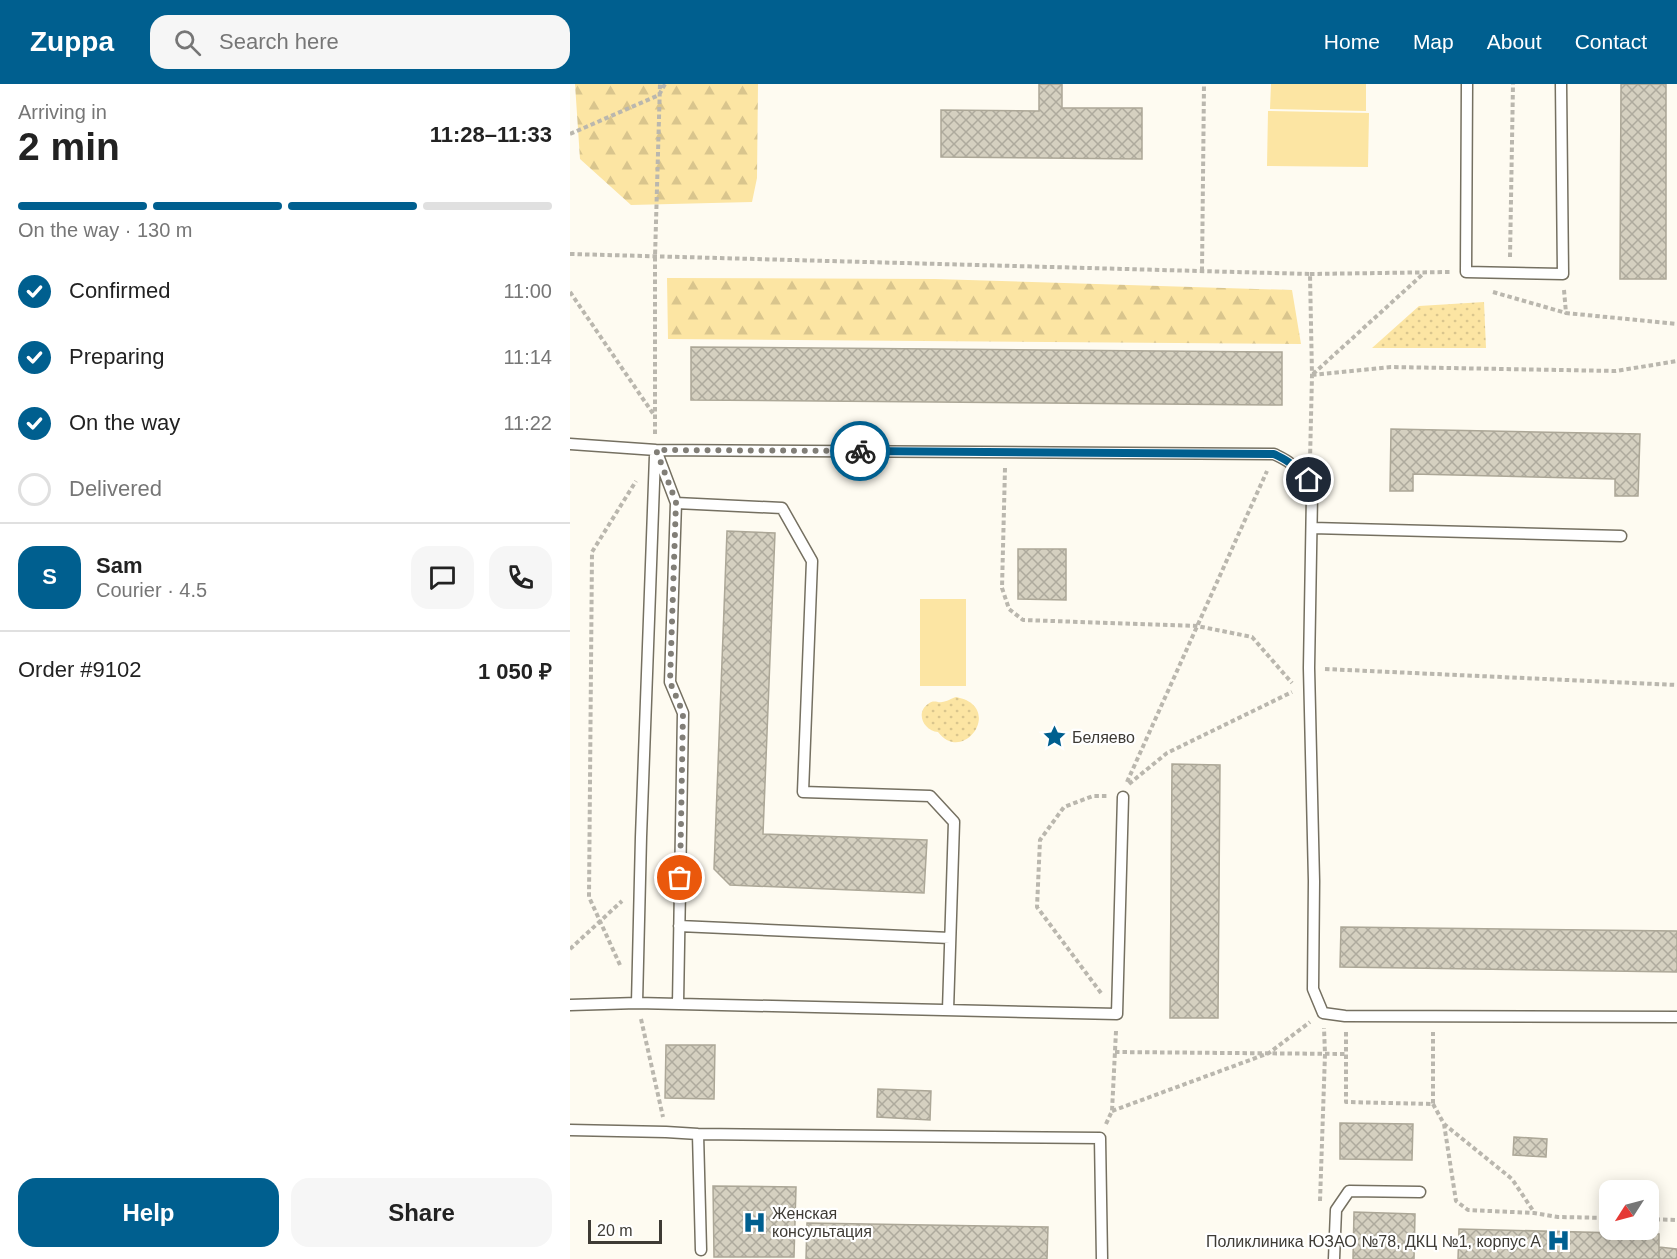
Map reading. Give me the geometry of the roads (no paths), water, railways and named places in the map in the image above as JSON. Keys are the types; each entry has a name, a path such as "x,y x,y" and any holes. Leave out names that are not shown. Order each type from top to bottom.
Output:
{"lane":[{"path":"1467,84 1466,272 1563,274 1561,84"},
{"path":"570,444 656,450 1274,454 1290,463 1302,478 1309,480"},
{"path":"656,450 676,502 670,682 683,713 678,1004"},
{"path":"637,1003 656,450"},
{"path":"1312,495 1309,668 1314,881 1313,989 1323,1013 1345,1016 1677,1017"},
{"path":"676,502 782,508 812,561 803,792 930,796 954,822 948,1010"},
{"path":"1312,528 1621,536"},
{"path":"570,1005 637,1003 1117,1014 1123,797"},
{"path":"679,926 950,938"},
{"path":"570,1130 698,1134 1100,1138 1102,1259"},
{"path":"698,1134 701,1250"},
{"path":"1334,1259 1336,1210 1349,1191 1420,1192"}],"place":[{"name":"Беляево","path":"1054,737"},
{"name":"Женская консультация","path":"754,1222"},
{"name":"Поликлиника ЮЗАО №78, ДКЦ №1, корпус А","path":"1559,1241"}]}
